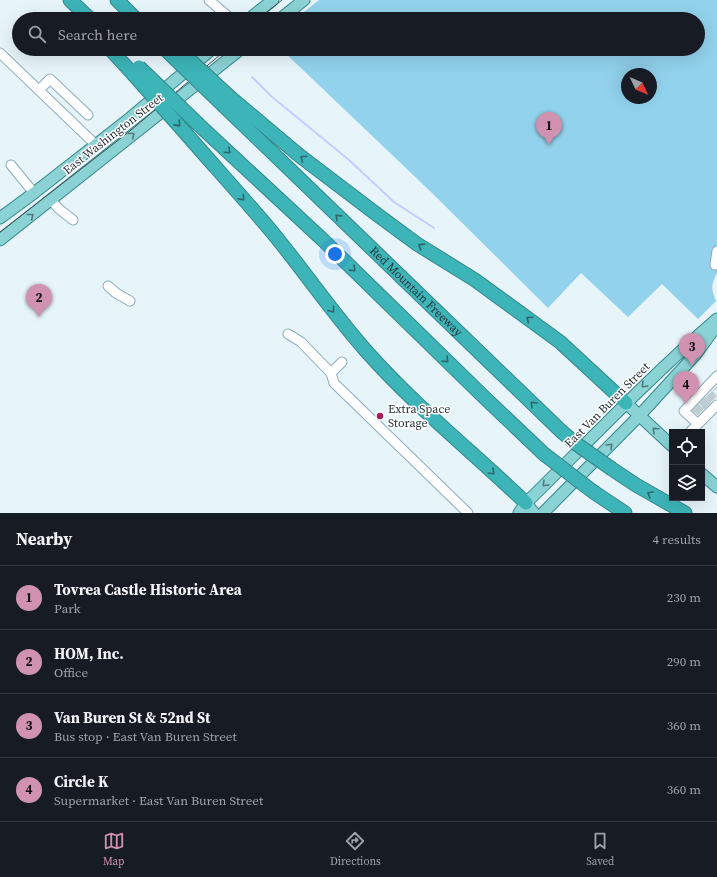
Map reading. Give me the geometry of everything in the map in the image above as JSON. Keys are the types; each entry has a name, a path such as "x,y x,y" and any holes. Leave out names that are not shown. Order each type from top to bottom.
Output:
{"highway":[{"path":"116,0 129,12"},
{"path":"74,3 82,12"},
{"path":"118,56 200,125 323,240 480,394 544,454 579,482 625,513"},
{"path":"126,56 189,137 272,232 341,321 368,353 388,375 526,510"},
{"name":"Red Mountain Freeway","path":"172,56 227,102 561,431 575,443 612,469 684,513"},
{"path":"184,56 227,102 417,244 475,280 560,342 626,403"}],"main road":[{"path":"258,12 273,0"},
{"path":"289,12 304,0"},
{"name":"East Washington Street","path":"1,216 34,193 96,145 204,56"},
{"name":"East Washington Street","path":"0,240 233,56"},
{"name":"East Van Buren Street","path":"526,510 626,403 688,344 717,319"},
{"path":"543,513 639,416 716,330"},
{"path":"626,403 669,443"},
{"path":"705,477 717,487"}],"street":[{"path":"209,0 222,12"},
{"path":"0,53 96,145"},
{"path":"39,90 50,79 88,115"},
{"path":"11,166 34,193"},
{"path":"51,200 59,209 73,220"},
{"path":"715,265 717,251"},
{"path":"108,286 116,293 130,301"},
{"path":"288,334 301,342 331,373 334,383 468,513"},
{"path":"331,373 342,362"},
{"path":"693,429 698,424 708,397"},
{"path":"698,424 684,411 708,397"}],"shaded area":[{"path":"319,0 717,0 717,273 712,287 716,301 698,319 662,284 628,317 581,273 548,308 431,192 288,56 705,56 705,12 304,12"}],"waterway":[{"path":"252,77 271,96 349,160 394,202 434,228"}],"tunnel":[{"path":"709,394 714,399"},
{"path":"702,400 708,406"},
{"path":"695,407 701,412"}],"tram line":[{"path":"267,12 282,0"},
{"path":"0,232 130,131 219,56"}],"place":[{"name":"Tovrea Castle Historic Area","path":"549,145"},
{"name":"HOM, Inc.","path":"39,317"},
{"name":"Van Buren St & 52nd St","path":"692,366"},
{"name":"Circle K","path":"686,404"},
{"name":"Extra Space Storage","path":"380,416"}]}
